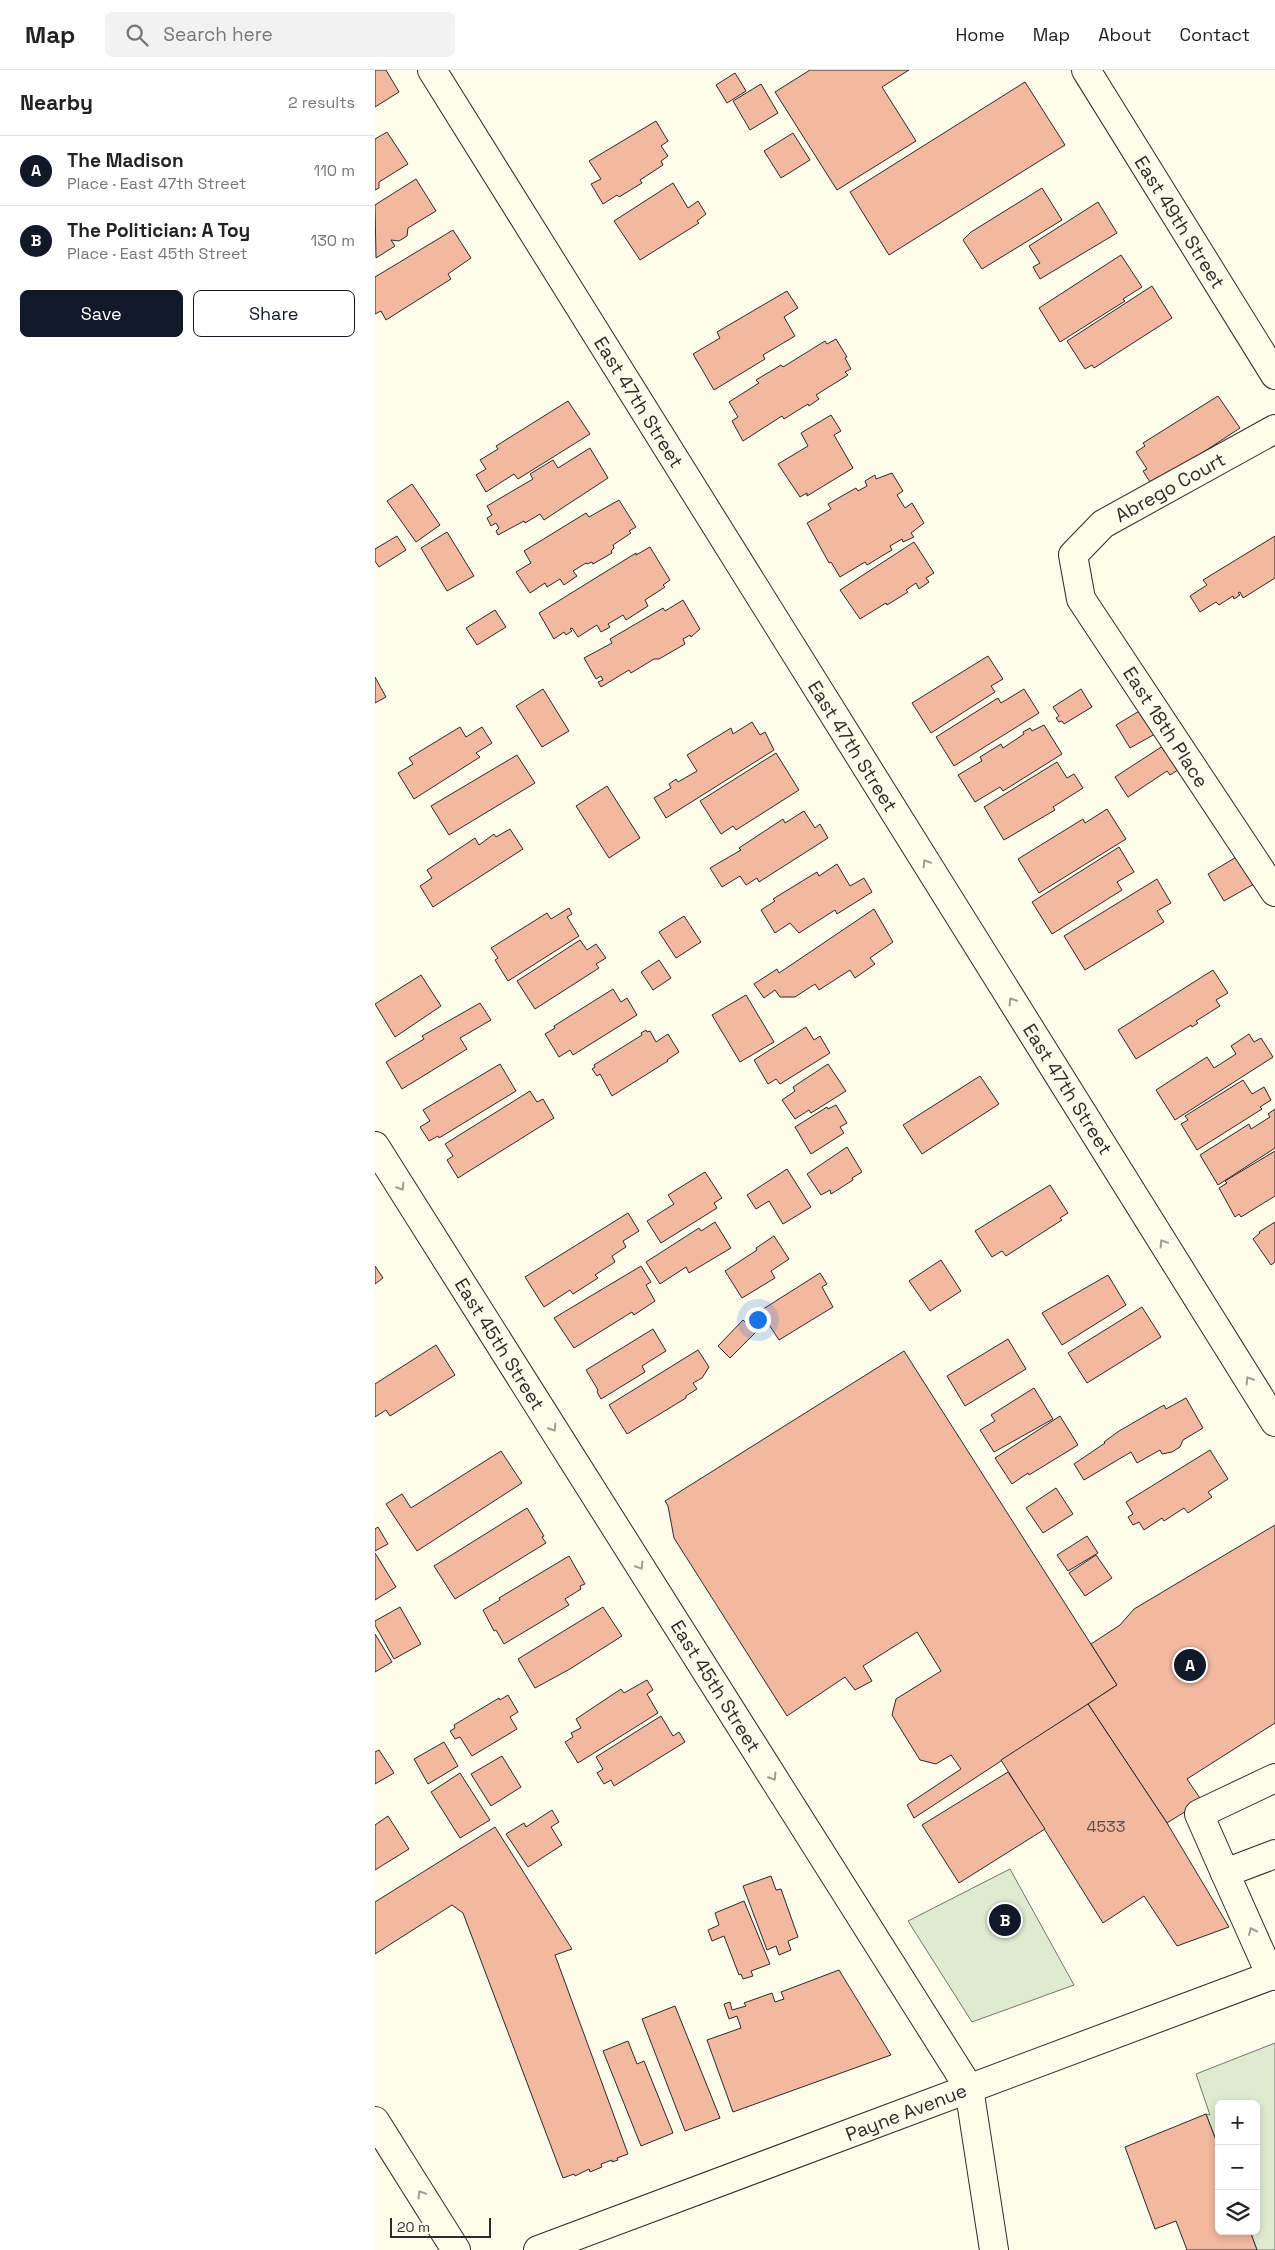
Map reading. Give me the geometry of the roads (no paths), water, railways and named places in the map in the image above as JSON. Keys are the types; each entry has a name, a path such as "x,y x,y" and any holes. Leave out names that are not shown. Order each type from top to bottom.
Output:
{"street":[{"name":"East 47th Street","path":"432,70 1275,1422"},
{"name":"East 49th Street","path":"1086,70 1275,375"},
{"name":"Abrego Court","path":"1073,555 1103,524 1275,429"},
{"name":"East 18th Place","path":"1073,555 1081,599 1275,892"},
{"name":"East 45th Street","path":"375,1146 969,2088 994,2250"},
{"path":"1273,1975 1199,1814 1275,1778"},
{"path":"1225,1873 1275,1854"},
{"name":"Payne Avenue","path":"538,2250 1273,1975"},
{"path":"375,2121 456,2250"}],"place":[{"name":"The Madison","path":"1190,1665"},
{"name":"The Politician: A Toy","path":"1005,1920"}]}
